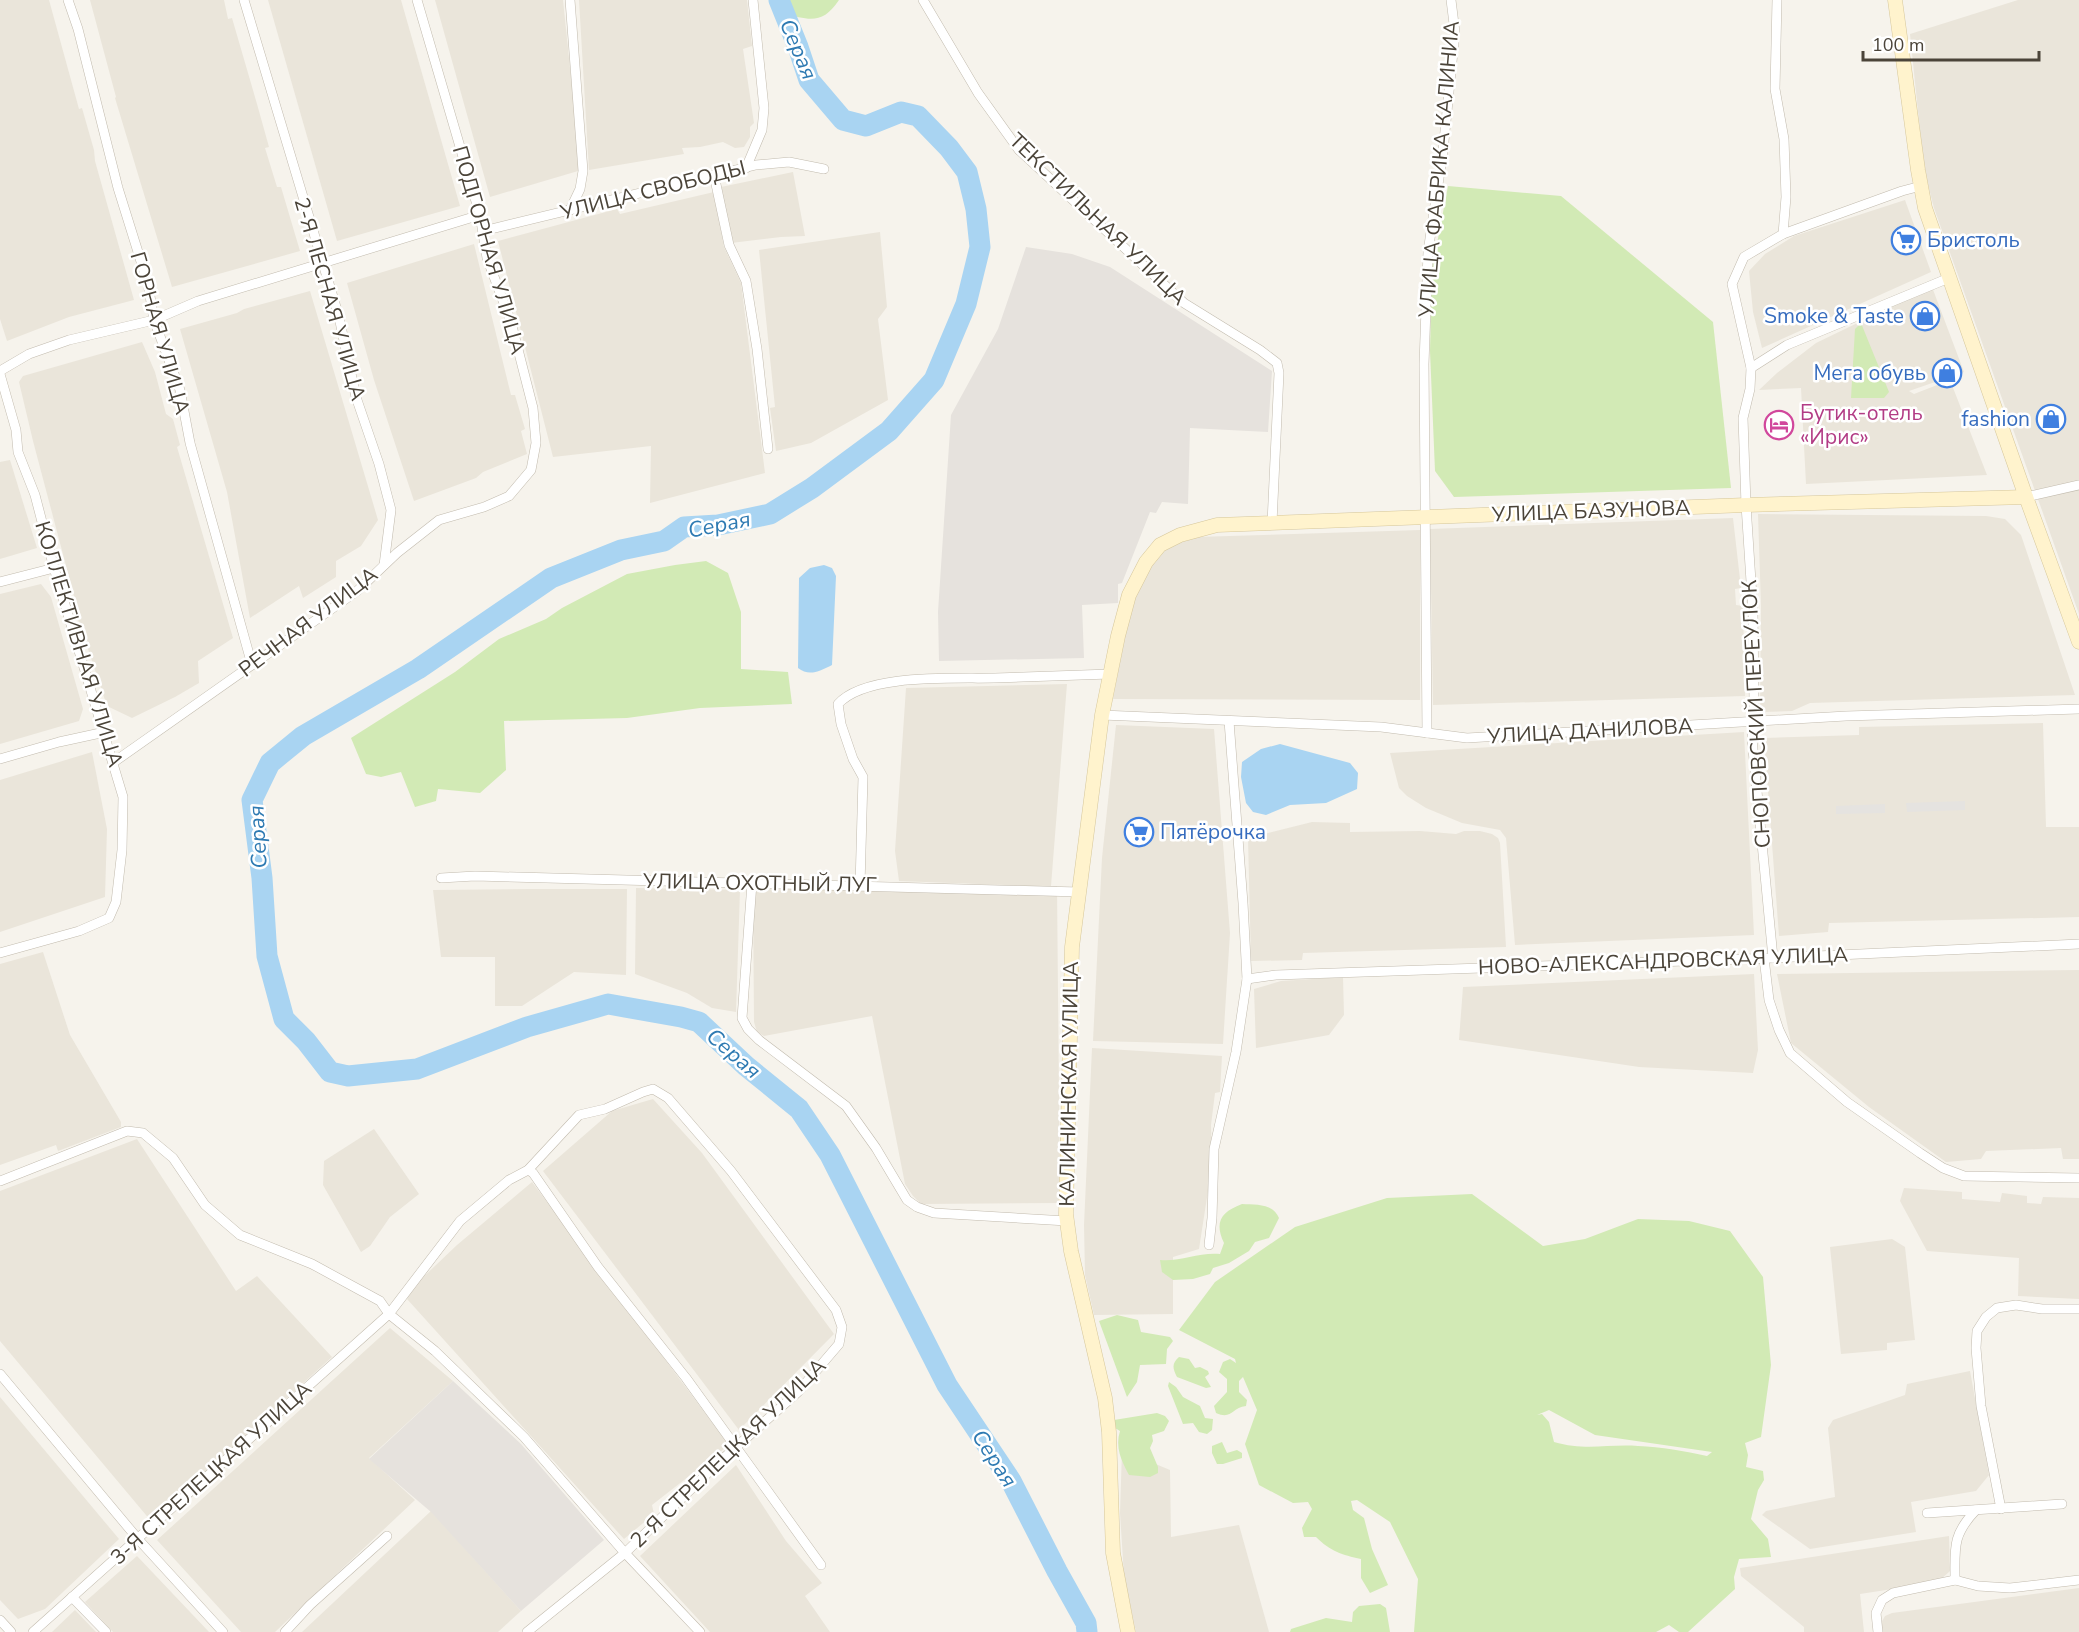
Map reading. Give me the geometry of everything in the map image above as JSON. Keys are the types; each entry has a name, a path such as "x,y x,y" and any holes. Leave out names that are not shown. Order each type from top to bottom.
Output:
{"street":[{"name":"ГОРНАЯ УЛИЦА","path":"68,0 78,29 118,188 148,284 154,320 180,390 190,443 252,665"},
{"name":"2-Я ЛЕСНАЯ УЛИЦА","path":"244,0 339,317 356,397 379,464 391,510 384,565"},
{"name":"ПОДГОРНАЯ УЛИЦА","path":"417,0 480,214 488,258 511,322 532,408 536,443 531,470 508,496"},
{"path":"570,0 583,171 579,189 570,210"},
{"path":"746,168 762,130 764,108 753,0"},
{"name":"ТЕКСТИЛЬНАЯ УЛИЦА","path":"922,0 978,93 1019,150 1184,303 1277,363 1279,373 1272,523"},
{"name":"УЛИЦА ФАБРИКА КАЛИНИА","path":"1426,733 1424,364 1428,252 1443,151 1455,32 1451,0"},
{"path":"1777,0 1775,89 1784,139 1786,197 1783,234"},
{"path":"1895,0 1925,208 2079,642"},
{"name":"УЛИЦА СВОБОДЫ","path":"483,231 746,168 789,162 824,169"},
{"path":"714,175 729,244 746,281 757,349 768,449"},
{"name":"СНОПОВСКИЙ ПЕРЕУЛОК","path":"1921,186 1783,234 1744,256 1732,284 1751,368 1750,389 1743,418 1753,612 1754,721 1752,739 1769,958 1769,999 1779,1030 1790,1053 1847,1102 1943,1168 1964,1176 2079,1178"},
{"path":"0,373 29,354 69,340 154,320 198,301 480,214"},
{"path":"1751,368 1788,345 1949,278"},
{"name":"КОЛЛЕКТИВНАЯ УЛИЦА","path":"0,373 16,430 18,452 35,495 54,568 123,797 122,840 116,902 109,918 79,932 0,953"},
{"path":"2026,497 2079,485"},
{"name":"РЕЧНАЯ УЛИЦА","path":"114,762 357,591 384,565 439,520 484,507 508,496"},
{"name":"УЛИЦА БАЗУНОВА","path":"1160,545 1180,535 1217,525 2026,497"},
{"name":"КАЛИНИНСКАЯ УЛИЦА","path":"1128,1632 1113,1553 1109,1432 1105,1398 1066,1221 1072,947 1102,715 1110,674 1130,595 1146,562 1160,545"},
{"path":"0,582 54,568"},
{"path":"860,886 863,777 853,759 841,724 838,704 845,697 859,690 888,683 923,679 1110,674"},
{"name":"УЛИЦА ДАНИЛОВА","path":"1102,715 1381,727 1467,738 1754,721 2079,709"},
{"path":"1209,1245 1214,1149 1236,1052 1247,979 1229,721"},
{"path":"0,759 105,732"},
{"name":"УЛИЦА ОХОТНЫЙ ЛУГ","path":"441,878 475,876 1079,892"},
{"path":"752,883 742,1018 759,1041 846,1106 876,1148 907,1200 917,1207 934,1213 1066,1221"},
{"name":"НОВО-АЛЕКСАНДРОВСКАЯ УЛИЦА","path":"1247,979 1276,975 1769,958 2079,944"},
{"name":"2-Я СТРЕЛЕЦКАЯ УЛИЦА","path":"527,1632 625,1553 737,1446 798,1392 839,1344 842,1327 836,1310 730,1171 669,1098 654,1089 605,1109 579,1115"},
{"name":"3-Я СТРЕЛЕЦКАЯ УЛИЦА","path":"33,1632 389,1314 460,1221 509,1180 528,1170 579,1115"},
{"path":"0,1181 127,1131 143,1133 173,1158 206,1205 240,1235 312,1264 380,1301 389,1314 435,1351 524,1437 625,1553 700,1632"},
{"path":"528,1170 533,1173 598,1267 737,1446 821,1565"},
{"path":"2001,1509 1981,1406 1976,1348 1977,1331 1986,1317 1997,1308 2016,1305 2042,1309 2079,1309"},
{"path":"0,1374 138,1539 224,1632"},
{"path":"1927,1513 2062,1504"},
{"path":"1956,1580 1957,1535 1964,1522 1976,1510"},
{"path":"285,1632 309,1605 387,1536"},
{"path":"1878,1632 1876,1613 1882,1600 1893,1593 1956,1580 1978,1586 2010,1588 2079,1580"},
{"path":"72,1597 106,1632"},
{"path":"0,1620 10,1632"}],"shaded area":[{"path":"0,0 49,0 79,109 82,108 94,150 95,161 134,300 69,317 7,341 0,319"},
{"path":"90,0 224,0 228,19 232,18 269,147 265,148 277,187 281,187 300,251 172,287 115,98"},
{"path":"268,0 401,0 460,206 337,241"},
{"path":"435,0 563,0 578,145 578,171 490,197"},
{"path":"579,0 747,0 752,46 743,49 754,123 750,127 750,137 744,147 735,148 723,142 682,148 684,154 589,170"},
{"path":"2018,0 2079,0 2079,614 1934,208 1924,169 1910,34"},
{"path":"793,172 805,236 731,243 721,187"},
{"path":"714,192 724,247 741,283 765,473 650,503 651,446 553,457 498,241 617,209 620,214"},
{"path":"1905,200 1931,272 1762,348 1753,312 1749,271 1765,254 1794,236"},
{"path":"880,232 887,307 878,319 888,400 811,443 776,451 770,408 775,407 759,250"},
{"path":"474,244 511,395 515,395 525,429 521,431 527,454 483,472 476,478 414,501 374,380 347,283"},
{"path":"1026,247 1072,254 1110,267 1272,371 1268,432 1190,428 1188,504 1162,502 1156,513 1150,512 1122,583 1118,584 1118,603 1082,605 1084,658 939,661 938,612 951,415 998,329"},
{"path":"1932,287 1964,372 1909,391 1914,394 1950,380 1987,475 1806,484 1801,388 1759,390 1816,343"},
{"path":"310,291 378,520 361,546 336,561 336,577 303,598 299,586 250,618 227,492 180,329"},
{"path":"142,342 155,372 166,414 173,419 180,445 177,447 233,638 198,661 199,683 132,718 107,706 76,613 78,611 19,382 23,376"},
{"path":"10,460 37,548 0,559 0,462"},
{"path":"1758,514 1986,516 2005,519 2021,535 2075,695 1810,703 1792,711 1760,712 1761,606"},
{"path":"1733,518 1741,588 1735,589 1736,605 1743,606 1745,696 1433,705 1430,529"},
{"path":"1420,530 1420,700 1113,699 1126,629 1137,587 1147,567 1171,543 1196,537"},
{"path":"41,584 51,597 83,709 79,721 0,744 0,594"},
{"path":"1067,684 1051,886 1057,886 1060,1203 921,1204 905,1184 872,1016 764,1036 757,1032 754,1022 753,889 1030,886 899,881 895,851 906,688"},
{"path":"2043,723 2046,827 2079,827 2079,917 1829,923 1828,932 1779,936 1764,738 1859,735 1859,727"},
{"path":"1116,725 1214,729 1230,933 1223,1044 1093,1041 1102,858"},
{"path":"1744,732 1754,935 1515,945 1506,838 1500,830 1462,823 1426,808 1407,796 1399,788 1390,753"},
{"path":"92,752 107,829 105,897 0,932 0,780"},
{"path":"1965,801 1965,810 1907,812 1906,803"},
{"path":"1885,804 1885,813 1836,814 1836,806"},
{"path":"1312,822 1350,823 1350,832 1420,831 1456,834 1464,831 1480,831 1492,834 1498,838 1500,843 1506,947 1303,953 1302,960 1251,961 1248,838"},
{"path":"636,888 740,890 736,1012 712,1008 687,993 635,974"},
{"path":"627,889 626,975 574,972 522,1006 495,1006 495,957 441,957 433,890"},
{"path":"43,952 70,1035 121,1122 121,1127 58,1151 56,1145 0,1165 0,964"},
{"path":"2079,970 2079,1159 2063,1159 2061,1148 1986,1151 1981,1159 1946,1162 1869,1107 1791,1043 1777,974"},
{"path":"1754,974 1758,1050 1753,1073 1639,1067 1459,1040 1463,987"},
{"path":"1343,977 1344,1015 1329,1035 1256,1048 1254,989 1281,981"},
{"path":"1092,1048 1222,1056 1220,1092 1215,1093 1211,1125 1212,1165 1199,1249 1173,1257 1173,1314 1094,1315 1085,1275 1084,1225"},
{"path":"653,1099 702,1153 834,1334 739,1430 543,1171 612,1111"},
{"path":"374,1129 419,1194 390,1217 370,1246 361,1252 323,1185 324,1161"},
{"path":"137,1139 236,1291 257,1276 332,1357 151,1521 0,1341 0,1191"},
{"path":"532,1182 729,1445 652,1505 654,1514 624,1539 407,1299 416,1284 457,1245"},
{"path":"1904,1188 1962,1192 1962,1199 2000,1202 2002,1193 2027,1196 2027,1203 2041,1204 2043,1197 2079,1198 2079,1299 2018,1296 2019,1258 1927,1251 1900,1201"},
{"path":"1892,1239 1905,1247 1915,1340 1887,1343 1887,1350 1841,1354 1830,1247"},
{"path":"390,1328 453,1381 369,1458 415,1500 275,1632 241,1632 157,1540"},
{"path":"1970,1371 1989,1475 1976,1491 1911,1502 1916,1532 1810,1549 1762,1515 1766,1511 1835,1497 1828,1428 1833,1420 1905,1395 1907,1384"},
{"path":"453,1381 521,1444 604,1540 521,1611 431,1512 369,1459"},
{"path":"0,1397 119,1539 45,1609 18,1619 0,1600"},
{"path":"1122,1450 1170,1470 1171,1537 1239,1525 1269,1632 1136,1632 1124,1576 1120,1513"},
{"path":"736,1465 786,1541 822,1583 805,1596 830,1632 710,1632 640,1556"},
{"path":"431,1511 521,1611 498,1632 302,1632"},
{"path":"1949,1536 1950,1571 1938,1582 1860,1594 1864,1632 1804,1632 1804,1627 1741,1576 1740,1568"},
{"path":"137,1556 209,1632 113,1632 85,1602"},
{"path":"2079,1588 2079,1632 1882,1632 1881,1623 1885,1616 1892,1613"},
{"path":"75,1610 96,1632 52,1632"}],"green space":[{"path":"774,0 839,0 821,17 809,19 784,13"},
{"path":"1448,186 1561,196 1713,322 1731,488 1454,497 1435,471 1430,351 1432,270"},
{"path":"1861,323 1889,392 1884,398 1851,398 1855,329"},
{"path":"706,561 728,573 741,612 741,669 788,672 792,704 700,708 627,718 504,721 506,770 480,793 438,789 436,801 415,807 401,772 381,777 366,774 351,738 455,672 499,639 546,619 562,608 627,574"},
{"path":"1472,1194 1543,1246 1585,1239 1638,1219 1689,1221 1730,1231 1763,1277 1771,1365 1761,1437 1745,1443 1748,1455 1746,1467 1763,1471 1764,1480 1758,1490 1751,1519 1768,1539 1771,1557 1739,1559 1734,1577 1735,1589 1688,1632 1679,1632 1669,1625 1656,1632 1414,1632 1418,1579 1390,1522 1357,1500 1351,1501 1353,1510 1364,1518 1372,1549 1388,1585 1370,1593 1361,1578 1361,1559 1337,1552 1316,1537 1304,1537 1302,1528 1312,1509 1308,1502 1293,1503 1259,1485 1245,1444 1257,1410 1243,1377 1239,1381 1239,1392 1247,1400 1246,1406 1221,1415 1216,1413 1214,1406 1227,1392 1227,1379 1219,1372 1223,1362 1230,1359 1236,1363 1235,1359 1179,1330 1215,1282 1295,1227 1387,1198","holes":["1549,1410 1595,1435 1712,1452 1707,1456 1647,1447 1565,1445 1554,1442 1549,1422 1542,1414 1537,1415"]},
{"path":"1242,1204 1268,1207 1276,1213 1279,1218 1269,1238 1255,1242 1249,1251 1229,1263 1213,1268 1210,1274 1193,1279 1173,1280 1162,1272 1160,1260 1220,1254 1224,1243 1220,1229 1221,1219 1224,1214"},
{"path":"1117,1315 1138,1320 1141,1332 1170,1337 1173,1341 1167,1349 1166,1364 1140,1365 1137,1382 1127,1397 1099,1321"},
{"path":"1179,1357 1189,1359 1195,1368 1200,1367 1208,1371 1209,1374 1205,1377 1211,1387 1206,1388 1177,1377 1174,1367"},
{"path":"1169,1382 1183,1397 1200,1406 1205,1418 1213,1419 1212,1430 1207,1434 1199,1432 1193,1423 1183,1424 1168,1386"},
{"path":"1157,1413 1165,1416 1169,1421 1164,1431 1152,1435 1153,1441 1150,1448 1158,1467 1158,1473 1150,1477 1129,1475 1120,1453 1118,1443 1120,1431 1115,1428 1114,1420"},
{"path":"1222,1442 1227,1453 1237,1450 1242,1453 1242,1458 1217,1464 1212,1453 1212,1446"},
{"path":"1380,1604 1386,1608 1390,1632 1290,1632 1291,1629 1326,1618 1352,1622 1353,1612 1359,1606"}],"water":[{"path":"824,565 832,568 836,576 832,665 810,673 798,668 799,578 810,568"},
{"path":"1280,744 1350,763 1358,773 1357,789 1326,803 1290,805 1266,815 1253,812 1246,803 1241,777 1242,762 1261,749"}],"waterway":[{"name":"Серая","path":"779,0 809,80 843,120 866,126 901,112 918,116 949,148 967,172 976,209 980,247 966,304 934,380 889,431 812,488 770,514 718,525 684,527 664,541 621,550 551,578 418,669 303,736 270,763 252,800 262,878 267,956 284,1019 306,1041 330,1072 348,1076 417,1069 527,1027 608,1004 699,1022 746,1066 799,1109 830,1155 947,1385 1011,1481 1086,1623 1087,1632"}],"place":[{"name":"Бристоль","path":"1906,240"},
{"name":"Smoke & Taste","path":"1925,316"},
{"name":"Мега обувь","path":"1947,373"},
{"name":"fashion","path":"2051,419"},
{"name":"Бутик-отель «Ирис»","path":"1779,425"},
{"name":"Пятёрочка","path":"1139,832"}]}
